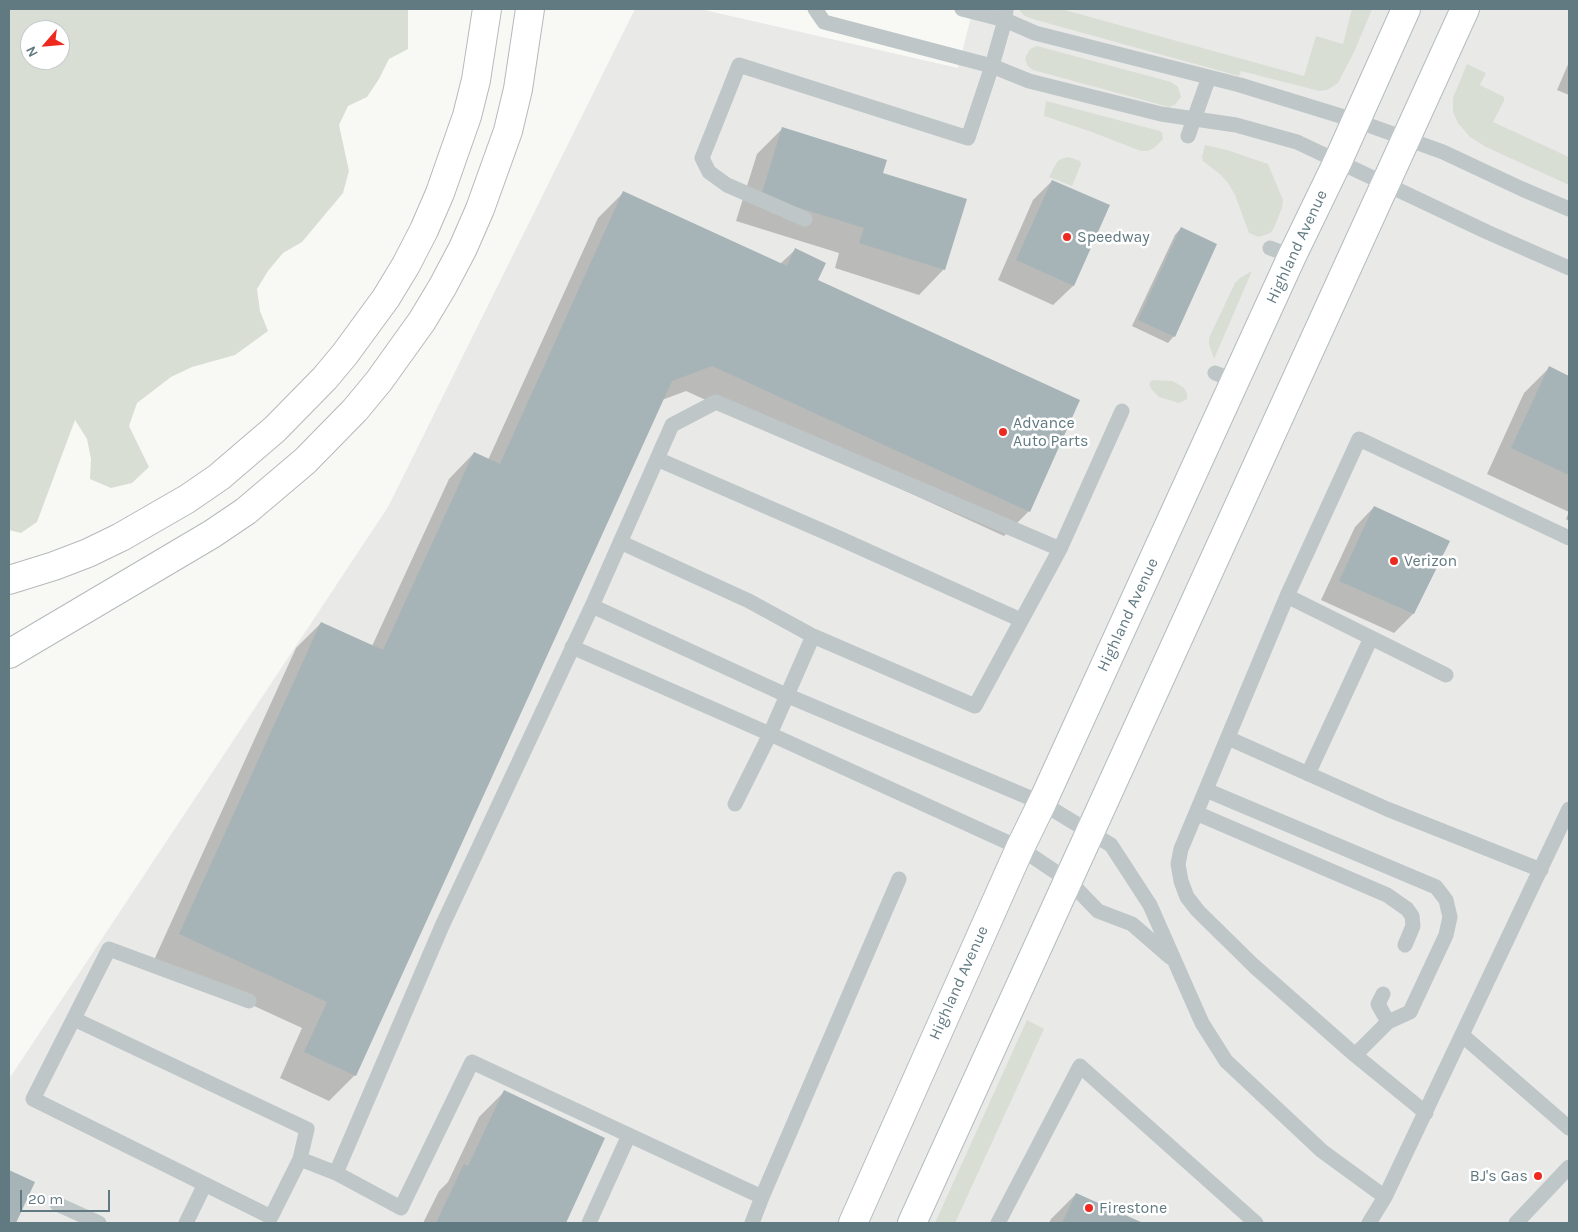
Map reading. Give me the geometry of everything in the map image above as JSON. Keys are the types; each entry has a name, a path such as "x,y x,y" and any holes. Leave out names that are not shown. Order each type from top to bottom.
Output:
{"main road":[{"path":"9,580 88,553 121,537 187,499 219,477 275,429 335,366 386,298 424,230 440,193 467,116 476,80 487,9"},
{"path":"9,654 212,534 246,511 305,461 355,410 379,381 422,321 443,286 463,248 480,209 508,130 518,89 530,9"},
{"name":"Highland Avenue","path":"853,1223 1020,848 1042,803 1225,377 1281,252 1338,161 1406,9"},
{"path":"912,1223 1465,9"}],"lane":[{"path":"815,9 824,22 992,66 1029,81 1161,114 1236,125 1297,142 1487,232 1569,268"},
{"path":"962,9 1005,15 1036,33 1209,77 1357,120 1443,152 1569,209"},
{"path":"805,219 727,185 709,172 702,158 739,65 968,138 992,66 1005,15"},
{"path":"1188,136 1209,77"},
{"path":"336,1173 442,926 592,606 672,425 716,402 1060,549"},
{"path":"620,542 749,601 813,636 975,706 1060,549 1122,411"},
{"path":"1426,1113 1355,1055 1254,966 1198,911 1187,897 1181,881 1178,864 1181,849 1287,596 1359,440 1569,538"},
{"path":"657,460 841,539 1021,620"},
{"path":"1287,596 1446,675"},
{"path":"592,606 786,695 1042,803 1111,845 1150,905 1202,1022 1226,1061 1322,1151 1385,1197"},
{"path":"735,804 770,734 813,636"},
{"path":"1308,774 1371,638"},
{"path":"572,647 770,734 1020,848 1069,881 1098,911 1132,924 1173,960"},
{"path":"1228,738 1387,810 1540,870"},
{"path":"1206,790 1436,887 1446,900 1450,918 1446,935 1410,1012 1388,1022 1355,1055"},
{"path":"1369,1223 1385,1197 1426,1113 1569,809"},
{"path":"1196,813 1387,895 1408,909 1412,916 1413,926 1405,945"},
{"path":"752,1223 899,879"},
{"path":"74,1019 306,1129 300,1159 271,1217 33,1100 109,948 249,1001"},
{"path":"1383,994 1378,1004 1388,1022"},
{"path":"1462,1035 1569,1128"},
{"path":"300,1159 336,1173 401,1208 472,1062 762,1197"},
{"path":"998,1223 1080,1066 1256,1223"},
{"path":"589,1223 629,1135"},
{"path":"1516,1223 1569,1167"},
{"path":"186,1223 205,1184"},
{"path":"57,1204 100,1223"}],"shaded area":[{"path":"9,9 408,9 408,49 389,59 367,97 348,106 339,125 349,171 343,193 302,242 283,253 268,271 257,289 260,311 268,331 235,355 192,367 171,377 137,403 129,426 149,467 132,483 111,488 90,479 91,459 87,439 75,420 37,522 21,533 9,530"},
{"path":"635,9 700,9 958,68 973,9 1569,9 1569,1223 9,1223 9,1079 388,507"},
{"path":"1018,9 1061,9 1304,76 1316,36 1343,44 1352,9 1372,9 1355,50 1338,83 1327,90 1319,91 1241,71 1239,76 1036,20 1025,16"},
{"path":"1037,46 1171,82 1178,87 1181,97 1175,105 1169,107 1033,70 1027,65 1025,58 1030,49"},
{"path":"1467,64 1486,73 1480,85 1504,97 1504,101 1493,122 1569,157 1569,185 1486,147 1470,137 1458,123 1453,112 1453,98"},
{"path":"1046,101 1160,131 1163,139 1154,148 1148,151 1141,151 1044,116"},
{"path":"1205,145 1227,150 1268,164 1283,200 1282,208 1270,233 1259,237 1249,233 1235,195 1228,183 1203,161"},
{"path":"1069,157 1080,161 1081,164 1072,186 1049,177 1057,162"},
{"path":"1252,271 1214,359 1209,338 1235,283"},
{"path":"1155,380 1173,381 1184,388 1187,393 1187,399 1179,403 1159,397 1149,384"},
{"path":"1027,1020 1044,1029 955,1223 935,1223"}],"building":[{"path":"782,127 887,160 883,173 967,199 945,270 859,243 864,228 761,196"},
{"path":"1052,180 1110,205 1074,286 1016,260"},
{"path":"623,191 787,266 795,248 826,263 818,280 1080,400 1030,512 712,366 672,381 356,1076 304,1052 327,1002 179,934 321,622 383,650 474,452 500,464"},
{"path":"1181,227 1217,244 1175,337 1138,320"},
{"path":"1549,366 1569,376 1569,475 1511,448"},
{"name":"Verizon","path":"1374,506 1450,541 1414,614 1339,581"},
{"path":"504,1090 605,1138 566,1223 436,1223 464,1164 468,1166"},
{"path":"9,1170 35,1182 16,1223 9,1220"},
{"name":"Firestone","path":"1076,1193 1143,1223 1062,1223"}],"place":[{"name":"Speedway","path":"1067,237"},
{"name":"Advance Auto Parts","path":"1003,432"},
{"name":"Verizon","path":"1394,561"},
{"name":"BJ's Gas","path":"1538,1176"},
{"name":"Firestone","path":"1089,1208"}]}
